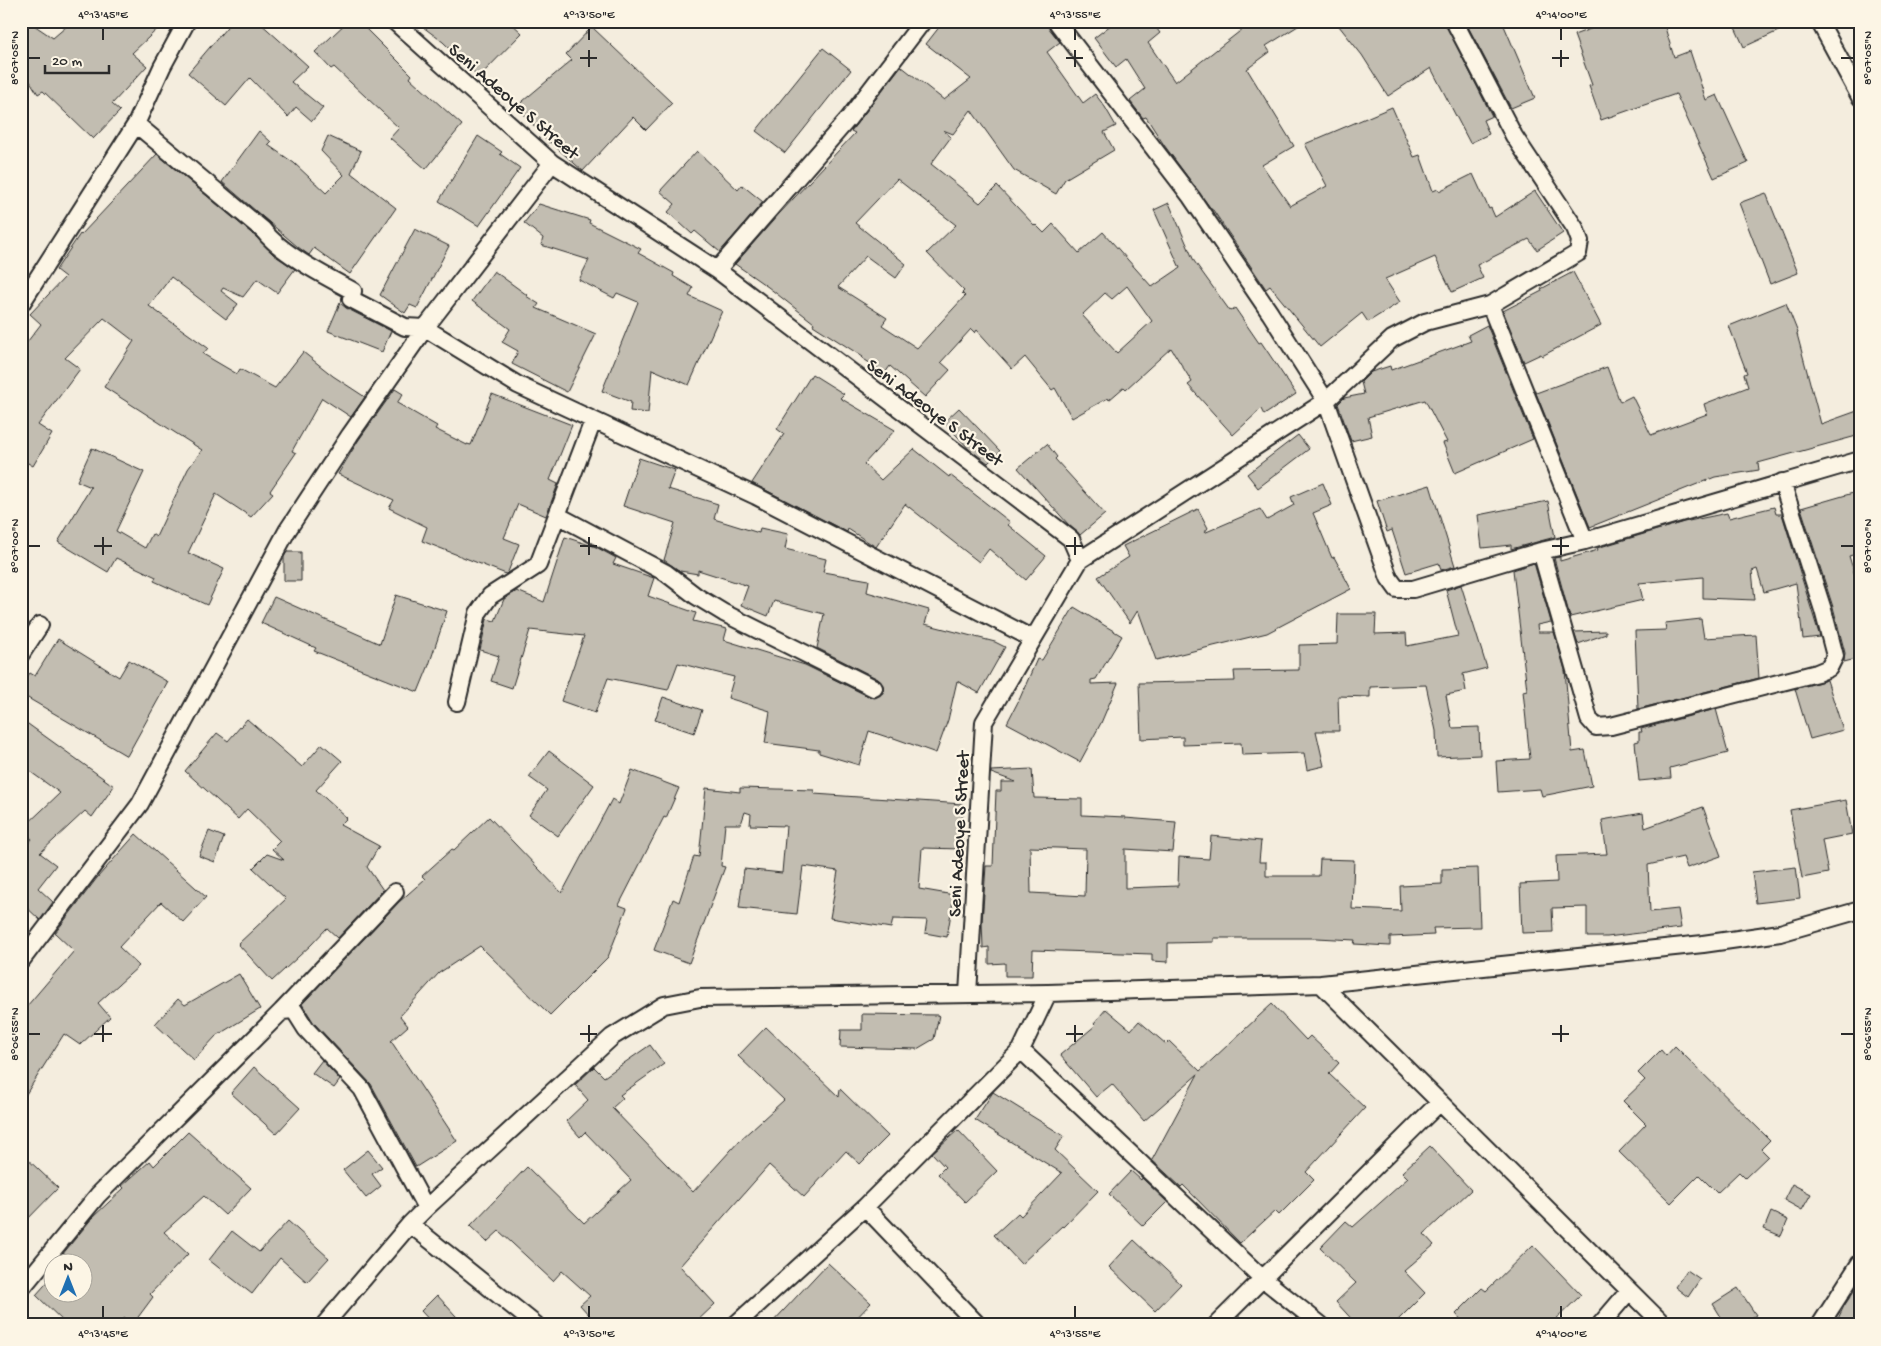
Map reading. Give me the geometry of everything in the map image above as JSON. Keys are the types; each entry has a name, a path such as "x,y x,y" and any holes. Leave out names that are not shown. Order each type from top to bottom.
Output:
{"street":[{"path":"21,304 136,124 162,67 187,21"},
{"name":"Seni Adeoye S Street","path":"394,21 552,162 716,270 1071,538 1080,560 984,722 968,994"},
{"path":"716,270 849,118 924,21"},
{"path":"1056,21 1191,197 1270,313 1326,400 1389,578 1397,589 1414,589 1860,460"},
{"path":"1080,560 1326,400 1392,339 1425,322 1490,305 1578,254 1580,241 1575,228 1514,136 1454,21"},
{"path":"1819,21 1860,97"},
{"path":"136,124 264,230 270,240 353,291 351,299 406,327 426,328 518,385 756,496 1033,639"},
{"path":"21,961 140,804 287,531 350,435 426,328 552,162"},
{"path":"1490,305 1585,541"},
{"path":"457,702 478,613 490,596 538,565 593,420"},
{"path":"1541,551 1589,719 1596,727 1612,726 1817,673 1829,668 1835,656 1823,610 1782,482"},
{"path":"557,515 666,573 696,596 724,613 874,688"},
{"path":"21,654 40,624"},
{"path":"21,1289 98,1195 282,1011 395,892"},
{"path":"324,1325 410,1224 426,1208 612,1037 664,1005 700,998 1048,993 1321,984 1704,944 1780,933 1860,910"},
{"path":"1321,984 1664,1325"},
{"path":"735,1325 865,1207 1021,1050 1048,993"},
{"path":"282,1011 294,1010 306,1029 362,1089 426,1208"},
{"path":"1021,1050 1262,1278 1320,1325"},
{"path":"1216,1325 1440,1102"},
{"path":"865,1207 978,1325"},
{"path":"410,1224 536,1325"},
{"path":"1820,1325 1860,1263"},
{"path":"1600,1325 1629,1290"}],"building":[{"path":"21,21 28,21 53,38 73,21 166,21 132,53 147,66 112,104 120,111 93,139 43,91 38,94 21,67"},
{"path":"232,21 258,21 308,66 291,82 323,108 312,121 296,107 288,117 250,78 226,106 188,73"},
{"path":"348,21 358,21 412,75 410,78 462,125 426,169 390,138 399,128 334,67 331,69 315,52"},
{"path":"415,21 509,21 522,33 479,77 443,42"},
{"path":"944,21 1046,21 1048,27 1060,42 1047,52 1083,103 1095,94 1105,107 1116,126 1104,132 1114,150 1065,179 1056,194 1014,170 971,110 953,134 943,130 951,137 931,164 980,203 997,186 1035,226 1044,233 1053,224 1079,253 1103,232 1152,287 1180,268 1154,210 1169,203 1194,261 1230,311 1235,308 1259,343 1261,342 1296,394 1264,415 1261,409 1233,435 1188,385 1192,382 1171,348 1126,389 1124,387 1109,400 1108,398 1072,418 1055,388 1052,390 1025,357 1012,369 977,330 975,333 971,329 941,362 950,370 925,397 890,366 885,373 862,358 813,325 814,323 768,287 735,264 855,133 851,131 901,66 944,100 971,79 926,44","holes":["897,179 956,225 927,253 964,291 962,293 965,296 917,348 882,325 887,318 838,287 866,256 896,278 906,264 855,223","1127,286 1152,321 1117,353 1082,315 1105,293 1112,299"]},
{"path":"1116,21 1151,21 1160,33 1148,43 1175,82 1253,21 1306,21 1266,46 1270,52 1247,69 1294,146 1262,165 1290,206 1327,186 1305,144 1392,107 1414,157 1420,155 1433,191 1438,189 1439,191 1473,174 1489,209 1491,208 1495,217 1535,191 1563,233 1537,250 1529,239 1477,265 1483,278 1452,292 1435,257 1385,279 1400,302 1368,322 1362,313 1320,347 1270,286 1266,289 1213,210 1164,145 1146,117 1143,118 1130,101 1145,89 1126,59 1116,67 1094,38"},
{"path":"1335,21 1444,21 1492,116 1483,120 1489,134 1470,143 1431,68 1388,96 1362,55"},
{"path":"1465,21 1502,21 1535,98 1511,108"},
{"path":"1612,21 1663,21 1674,57 1690,51 1706,100 1717,95 1748,163 1714,178 1676,94 1601,120 1589,86 1592,85 1574,35"},
{"path":"1732,21 1800,21 1744,47"},
{"path":"592,27 672,103 646,130 633,117 583,171 549,143 517,106 572,60 566,54"},
{"path":"823,48 851,70 785,153 756,131"},
{"path":"259,131 271,142 268,145 294,163 326,193 344,175 321,151 328,136 361,151 351,173 396,208 350,274 314,248 309,255 222,182"},
{"path":"478,136 502,152 500,154 520,168 479,226 439,201"},
{"path":"697,151 738,190 742,185 763,202 720,252 695,231 692,234 668,212 675,204 660,191"},
{"path":"157,154 256,237 274,255 295,269 277,293 257,279 243,297 223,288 221,291 238,304 226,319 171,277 149,306 208,348 203,354 237,374 240,369 275,388 303,352 333,376 365,397 351,417 322,398 292,451 296,453 270,491 273,493 251,517 216,494 188,553 224,569 207,605 154,581 156,577 116,558 108,572 58,542 91,487 77,481 92,448 144,472 116,531 145,548 152,534 156,537 188,469 202,450 104,387 134,341 104,318 65,358 80,369 38,425 52,434 33,466 21,459 21,350 41,324 30,314 65,277 56,270 80,234"},
{"path":"1766,193 1798,273 1770,284 1739,203"},
{"path":"539,204 590,220 589,223 641,249 638,253 674,273 673,276 693,288 689,296 722,311 689,385 652,369 648,413 630,411 631,402 602,391 638,302 617,293 614,298 579,280 589,260 541,245 543,238 524,223"},
{"path":"415,229 449,246 417,308 410,305 405,313 380,295"},
{"path":"494,271 539,304 536,308 596,334 567,392 512,364 518,351 502,342 510,329 472,301"},
{"path":"1573,272 1601,325 1542,356 1541,354 1524,362 1503,311 1542,291 1541,289"},
{"path":"340,303 391,331 382,352 328,331"},
{"path":"1786,303 1798,333 1821,424 1860,410 1860,435 1758,463 1759,470 1715,477 1590,527 1536,393 1607,367 1620,402 1632,396 1651,435 1707,414 1704,404 1748,387 1744,374 1747,373 1729,326"},
{"path":"1487,325 1533,439 1455,473 1443,443 1447,442 1425,400 1368,417 1372,436 1351,441 1338,404 1344,398 1364,394 1361,382 1371,372 1390,366 1391,370 1471,341 1468,335"},
{"path":"812,374 844,394 840,398 895,430 864,464 881,480 914,449 1010,522 1008,525 1046,556 1026,580 989,549 979,562 905,504 876,547 848,529 847,532 752,483 784,434 777,429"},
{"path":"395,389 403,394 397,403 437,426 435,429 467,445 471,445 492,394 572,425 550,480 558,484 546,516 518,504 504,538 519,544 506,574 422,541 427,527 389,508 394,500 338,474 358,441"},
{"path":"959,408 1000,451 988,463 970,450 944,422"},
{"path":"1298,435 1309,449 1258,488 1247,474"},
{"path":"1047,444 1057,457 1055,459 1105,514 1080,535 1018,468"},
{"path":"639,458 675,470 668,489 718,504 714,519 759,533 760,528 788,534 785,549 826,559 823,572 869,580 867,592 929,610 925,624 995,642 1005,647 979,693 957,681 948,720 936,753 869,731 859,765 819,753 819,750 765,743 770,711 728,698 734,677 678,663 668,690 608,678 595,713 561,701 584,636 530,630 512,688 491,681 499,656 480,650 487,619 495,621 504,599 517,591 544,602 565,537 596,547 616,558 613,564 654,578 648,596 696,613 693,621 727,629 724,640 805,665 870,697 875,698 883,693 884,687 878,679 817,648 824,614 774,601 768,616 741,605 748,586 698,570 698,574 680,571 664,560 675,523 623,506"},
{"path":"1323,483 1332,505 1313,513 1332,558 1334,557 1351,589 1267,633 1156,660 1138,610 1130,623 1098,577 1129,557 1123,546 1198,509 1208,528 1204,533 1260,509 1267,520 1294,505 1291,497"},
{"path":"1430,485 1455,566 1441,570 1439,563 1406,573 1392,530 1387,532 1377,501"},
{"path":"1860,491 1860,553 1849,556 1860,592 1860,658 1844,662 1845,653 1833,607 1801,508"},
{"path":"1548,501 1555,537 1511,549 1511,545 1482,548 1478,515"},
{"path":"1774,507 1776,514 1782,514 1820,637 1803,639 1796,583 1764,592 1757,569 1752,571 1755,600 1703,598 1703,577 1639,583 1643,600 1570,617 1554,558 1560,557 1560,561 1684,522 1727,513 1729,518"},
{"path":"287,552 301,552 301,581 284,581 284,557"},
{"path":"1534,563 1551,622 1537,625 1538,632 1554,632 1565,670 1572,752 1585,750 1592,786 1542,796 1540,789 1498,792 1496,761 1530,759 1523,691 1527,690 1513,570"},
{"path":"1461,585 1487,668 1463,674 1466,691 1446,695 1452,728 1479,727 1480,755 1437,757 1436,731 1426,685 1370,687 1370,697 1338,696 1339,731 1316,731 1324,766 1307,770 1304,753 1242,755 1241,743 1183,745 1183,737 1141,739 1139,683 1235,681 1234,671 1299,670 1299,645 1337,644 1338,614 1376,614 1375,634 1406,633 1407,646 1458,636 1446,590"},
{"path":"396,595 447,611 418,692 314,651 316,648 261,623 274,597 380,644"},
{"path":"1074,607 1122,636 1096,679 1091,680 1091,684 1118,683 1101,723 1080,762 1007,723 1037,659 1042,660"},
{"path":"1701,619 1704,638 1756,635 1759,678 1638,709 1635,631 1666,630 1665,623"},
{"path":"1606,631 1606,634 1578,644 1574,632"},
{"path":"58,639 119,677 129,660 168,682 127,756 21,694 21,684 30,673 35,676"},
{"path":"1827,680 1843,730 1810,739 1795,689"},
{"path":"663,697 702,710 694,733 655,720"},
{"path":"1716,709 1728,753 1670,768 1671,778 1639,781 1635,742 1639,741 1641,729"},
{"path":"21,719 114,786 92,817 85,811 40,853 56,865 38,888 53,902 40,920 24,905 21,909 21,852 32,839 22,829 60,793 21,765"},
{"path":"247,719 302,767 322,744 342,761 316,790 347,818 340,825 379,846 367,867 383,890 338,938 327,928 272,981 238,944 286,899 253,868 267,854 284,860 272,849 280,841 247,809 238,819 185,771 217,733 228,741"},
{"path":"549,751 594,785 558,836 529,815 547,790 529,777"},
{"path":"1032,769 1034,798 1082,799 1082,815 1176,822 1173,852 1125,849 1125,888 1178,886 1179,857 1209,859 1211,836 1261,841 1259,862 1266,862 1266,876 1319,876 1320,859 1354,860 1352,909 1401,911 1400,886 1442,884 1442,869 1478,868 1480,927 1433,928 1434,935 1390,937 1390,946 1354,944 1355,940 1317,938 1214,938 1214,942 1168,943 1168,962 1152,961 1152,954 1033,950 1032,976 1005,976 1005,963 989,964 989,947 983,948 982,922 986,866 993,866 996,791 1001,791 1001,782 1016,782 991,773 991,771","holes":["1030,847 1086,849 1085,896 1031,893"]},
{"path":"632,770 679,788 666,818 664,817 619,905 627,908 608,957 550,1015 480,946 439,973 400,1016 408,1026 391,1041 457,1141 416,1167 371,1084 314,1023 302,1004 399,902 425,879 422,876 452,849 454,850 489,817 562,893 612,799 619,804"},
{"path":"706,788 740,792 740,788 814,790 814,794 963,804 962,849 922,848 919,889 954,895 947,937 925,933 927,920 893,919 891,928 830,918 838,871 803,866 797,914 739,908 744,869 782,873 786,826 750,825 751,814 745,812 741,824 725,824 721,866 725,867 689,963 654,950 673,899 679,902 694,856 699,857"},
{"path":"1846,800 1852,834 1822,840 1828,873 1802,878 1790,810"},
{"path":"1703,807 1721,856 1687,868 1683,857 1648,865 1650,912 1678,909 1681,928 1607,937 1587,937 1587,907 1552,908 1553,932 1522,933 1520,884 1557,882 1556,856 1607,854 1602,820 1643,813 1645,828"},
{"path":"209,831 224,837 215,862 199,856"},
{"path":"136,834 206,897 183,922 161,902 119,947 139,966 98,1003 110,1017 80,1045 64,1034 21,1102 21,1013 74,951 55,933 97,878"},
{"path":"1796,867 1800,898 1756,903 1752,872"},
{"path":"239,974 260,1009 216,1036 194,1060 155,1024 178,999 185,1005"},
{"path":"1272,1004 1306,1040 1310,1036 1339,1063 1329,1074 1365,1108 1306,1172 1314,1180 1279,1215 1275,1211 1240,1243 1183,1185 1181,1187 1152,1160 1198,1074 1144,1121 1112,1084 1096,1097 1060,1055 1096,1025 1094,1023 1106,1009 1131,1030 1139,1021 1166,1044 1169,1041 1200,1071"},
{"path":"862,1014 939,1015 934,1039 917,1049 840,1047 841,1030 862,1030"},
{"path":"766,1027 839,1097 840,1089 888,1136 860,1164 846,1151 804,1197 769,1165 680,1266 715,1304 693,1325 598,1325 580,1305 590,1296 562,1271 553,1281 499,1231 487,1242 470,1226 527,1167 584,1223 631,1180 585,1132 580,1137 566,1121 588,1100 575,1085 594,1067 604,1077 650,1045 664,1064 620,1095 623,1098 612,1108 693,1192 740,1140 784,1100 738,1056"},
{"path":"1675,1046 1770,1140 1761,1149 1768,1156 1745,1178 1739,1172 1717,1193 1699,1175 1671,1203 1619,1152 1646,1124 1623,1101 1645,1080 1638,1073 1661,1050 1666,1056"},
{"path":"322,1060 340,1080 334,1088 312,1073"},
{"path":"254,1067 300,1108 276,1134 231,1093"},
{"path":"993,1092 1064,1136 1055,1150 1098,1191 1063,1227 1021,1264 994,1235 1018,1213 1021,1216 1062,1173 975,1120"},
{"path":"958,1130 997,1171 965,1202 938,1174 945,1167 932,1153"},
{"path":"188,1132 251,1188 225,1215 204,1196 164,1232 188,1254 150,1294 153,1297 133,1324 125,1318 116,1325 67,1325 45,1304 92,1304 92,1254 63,1254 93,1217 124,1188 122,1186 150,1161 154,1166"},
{"path":"1430,1146 1471,1190 1424,1234 1434,1245 1404,1271 1425,1293 1393,1325 1357,1325 1336,1302 1356,1283 1320,1248 1346,1221 1353,1227 1408,1178 1402,1172"},
{"path":"368,1150 382,1167 372,1174 381,1186 366,1198 343,1170"},
{"path":"21,1153 58,1188 21,1226"},
{"path":"1131,1171 1141,1180 1142,1178 1167,1202 1143,1226 1109,1194"},
{"path":"1792,1184 1811,1194 1802,1210 1784,1200"},
{"path":"1771,1212 1788,1220 1781,1236 1764,1229"},
{"path":"288,1221 329,1258 307,1282 280,1258 252,1294 209,1260 232,1231 259,1252"},
{"path":"1134,1240 1181,1284 1155,1311 1109,1267"},
{"path":"1533,1245 1581,1295 1550,1325 1466,1325 1456,1314 1482,1288 1486,1291"},
{"path":"828,1263 871,1303 850,1325 770,1325"},
{"path":"1687,1270 1700,1279 1688,1297 1675,1287"},
{"path":"1860,1282 1860,1325 1835,1325 1844,1306"},
{"path":"42,1288 42,1301 36,1295"},
{"path":"1738,1288 1756,1315 1741,1325 1726,1325 1713,1304"},
{"path":"437,1295 464,1325 434,1325 421,1311"}]}
